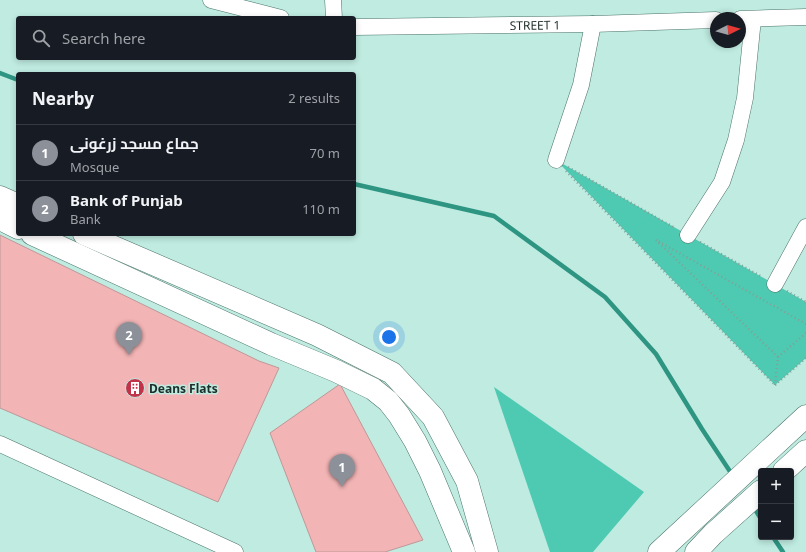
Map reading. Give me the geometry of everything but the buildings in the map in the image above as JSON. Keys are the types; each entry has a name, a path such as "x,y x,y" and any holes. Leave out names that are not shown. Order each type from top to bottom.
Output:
{"main road":[{"path":"0,197 16,204"},
{"path":"0,219 16,227"},
{"path":"36,236 373,389 388,401 415,441 430,471 464,552"},
{"path":"89,236 317,335 392,373 433,417 467,481 487,552"},
{"path":"204,313 217,292"},
{"path":"659,552 806,416"},
{"path":"787,468 806,451"},
{"path":"696,552 713,534 758,495"}],"street":[{"path":"211,0 273,16"},
{"path":"333,0 334,16"},
{"path":"746,19 806,18"},
{"name":"STREET 1","path":"356,27 593,24 710,20"},
{"path":"556,160 581,84 593,24"},
{"path":"688,235 722,182 736,140 745,98 746,48"},
{"path":"774,284 806,227"},
{"path":"0,444 235,552"}],"path":[{"path":"556,160 806,302"},
{"path":"556,160 775,385"},
{"path":"778,356 656,240 806,324"},
{"path":"775,385 778,356 806,333"},
{"path":"775,385 806,358"}],"green space":[{"path":"556,160 806,302 806,358 775,385"},
{"path":"494,387 644,492 593,552 550,552"}],"waterway":[{"path":"0,73 16,79"},
{"path":"356,184 494,216 605,297 656,354 733,476"},
{"path":"753,506 758,514"},
{"path":"775,540 783,552"}],"place":[{"name":"Bank of Punjab","path":"129,355"},
{"name":"Deans Flats","path":"135,388"},
{"name":"جماع مسجد زرغونی","path":"342,487"}]}
